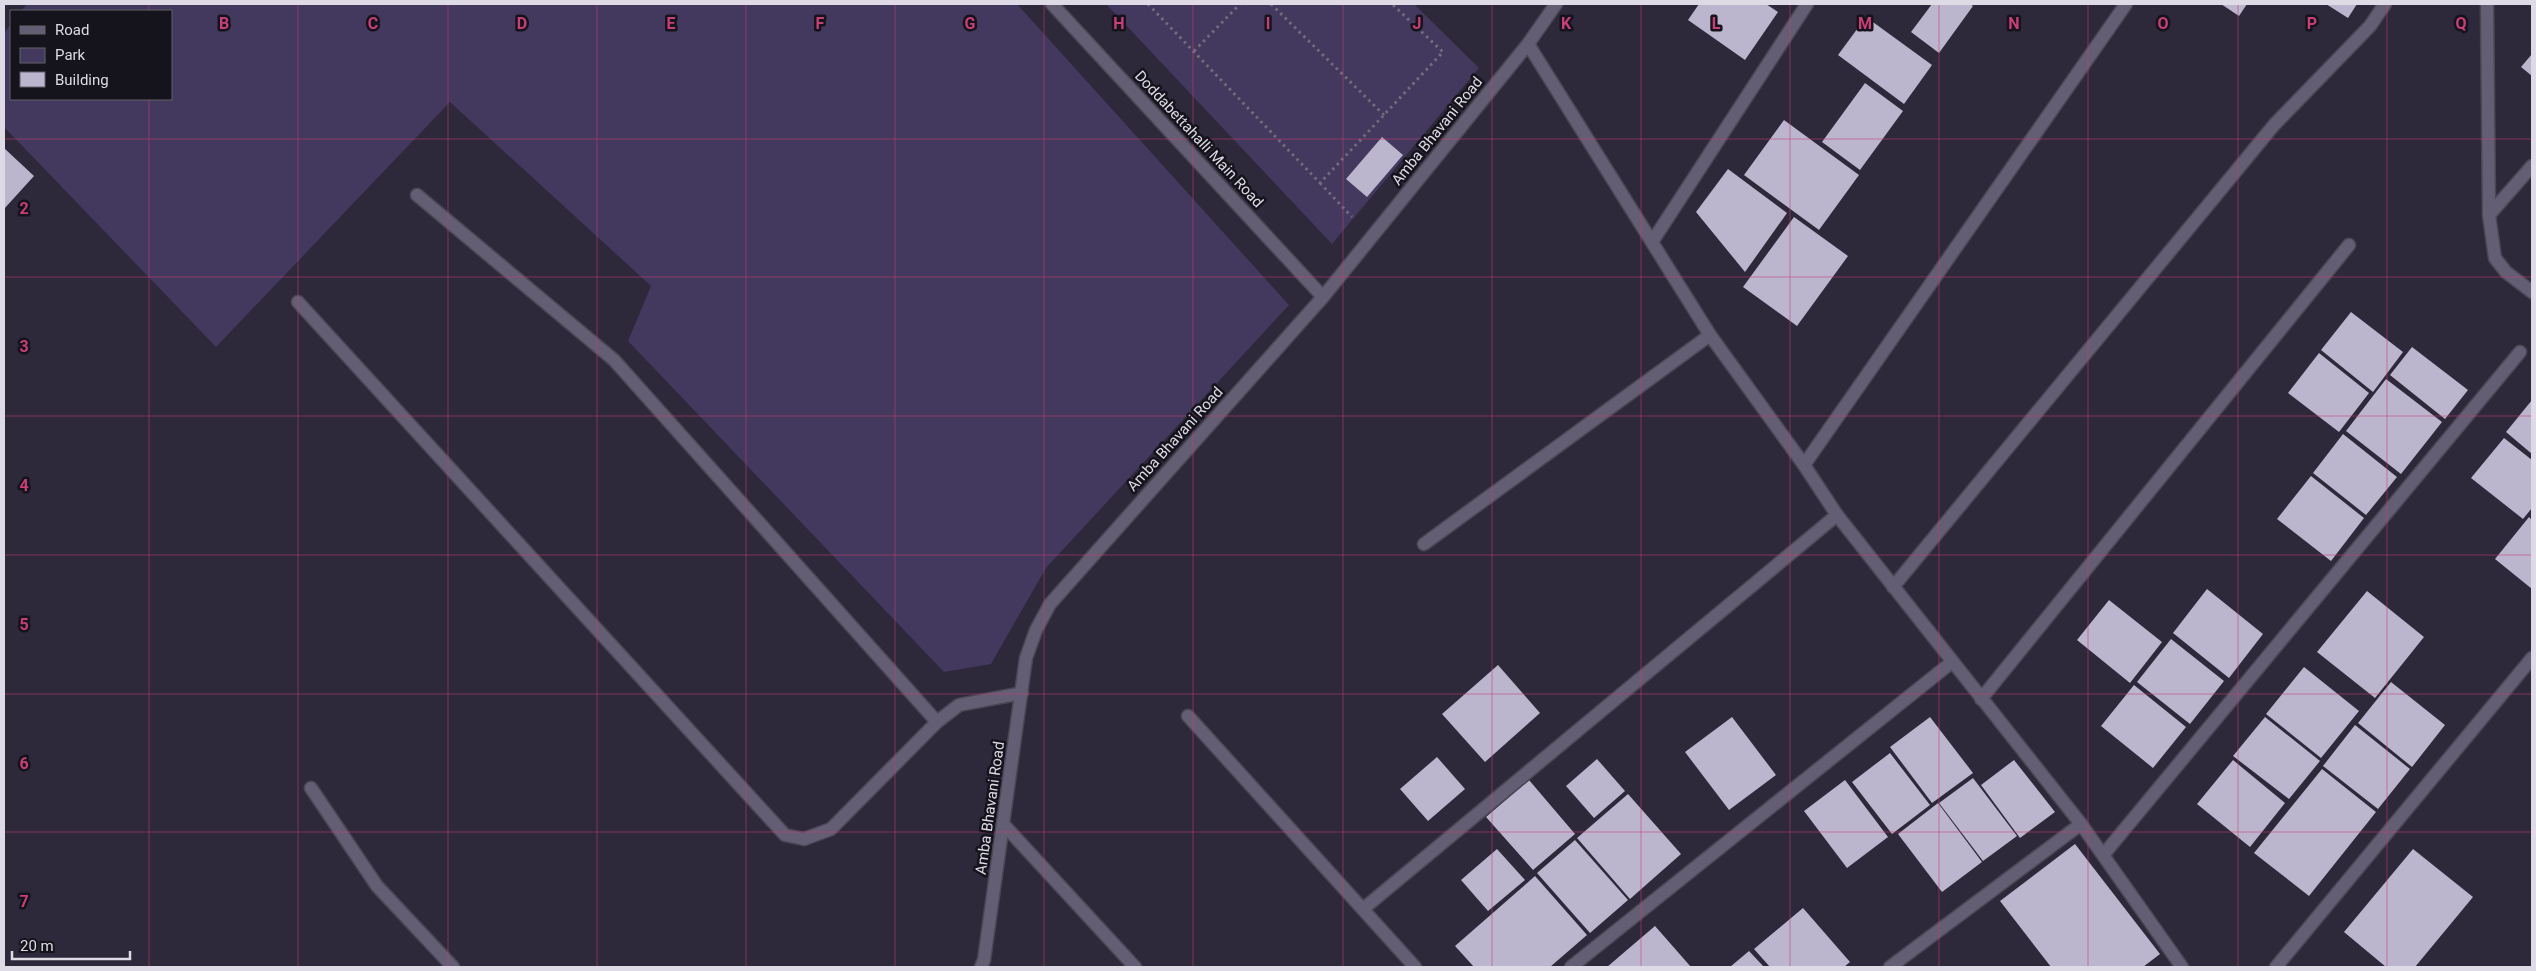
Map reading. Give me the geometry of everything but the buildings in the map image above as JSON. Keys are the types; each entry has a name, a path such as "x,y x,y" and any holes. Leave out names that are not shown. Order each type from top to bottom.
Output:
{"street":[{"name":"Doddabettahalli Main Road","path":"1052,4 1323,297"},
{"name":"Amba Bhavani Road","path":"981,967 984,960 1004,825 1026,658 1036,630 1050,604 1323,297 1528,44 1556,4"},
{"path":"1652,242 1807,4"},
{"path":"1804,465 2126,4"},
{"path":"1893,587 2274,125 2370,26 2385,4"},
{"path":"2487,4 2489,215 2495,258 2506,272 2532,292"},
{"path":"1528,44 1710,336 1804,465 1837,515 2104,854 2182,967"},
{"path":"2489,215 2532,166"},
{"path":"417,195 614,360 936,722"},
{"path":"1981,699 2349,245"},
{"path":"298,302 785,835 804,839 831,829 936,722 959,705 1022,694"},
{"path":"1424,544 1710,336"},
{"path":"2104,854 2520,352"},
{"path":"1363,910 1837,515"},
{"path":"2276,967 2532,658"},
{"path":"1571,967 1952,662"},
{"path":"1188,716 1415,967"},
{"path":"311,788 377,886 453,967"},
{"path":"1890,967 2081,824"},
{"path":"1004,825 1135,967"}],"path":[{"path":"1148,4 1372,237"},
{"path":"1194,51 1240,4"},
{"path":"1271,4 1384,115"},
{"path":"1320,183 1443,52 1392,4"}],"green space":[{"path":"27,4 1017,4 1289,305 1046,568 991,664 944,672 628,341 651,286 450,102 216,347 4,127 4,33 10,25 10,100 172,100 172,10 22,10"},
{"path":"1106,4 1414,4 1479,68 1332,244"}]}
